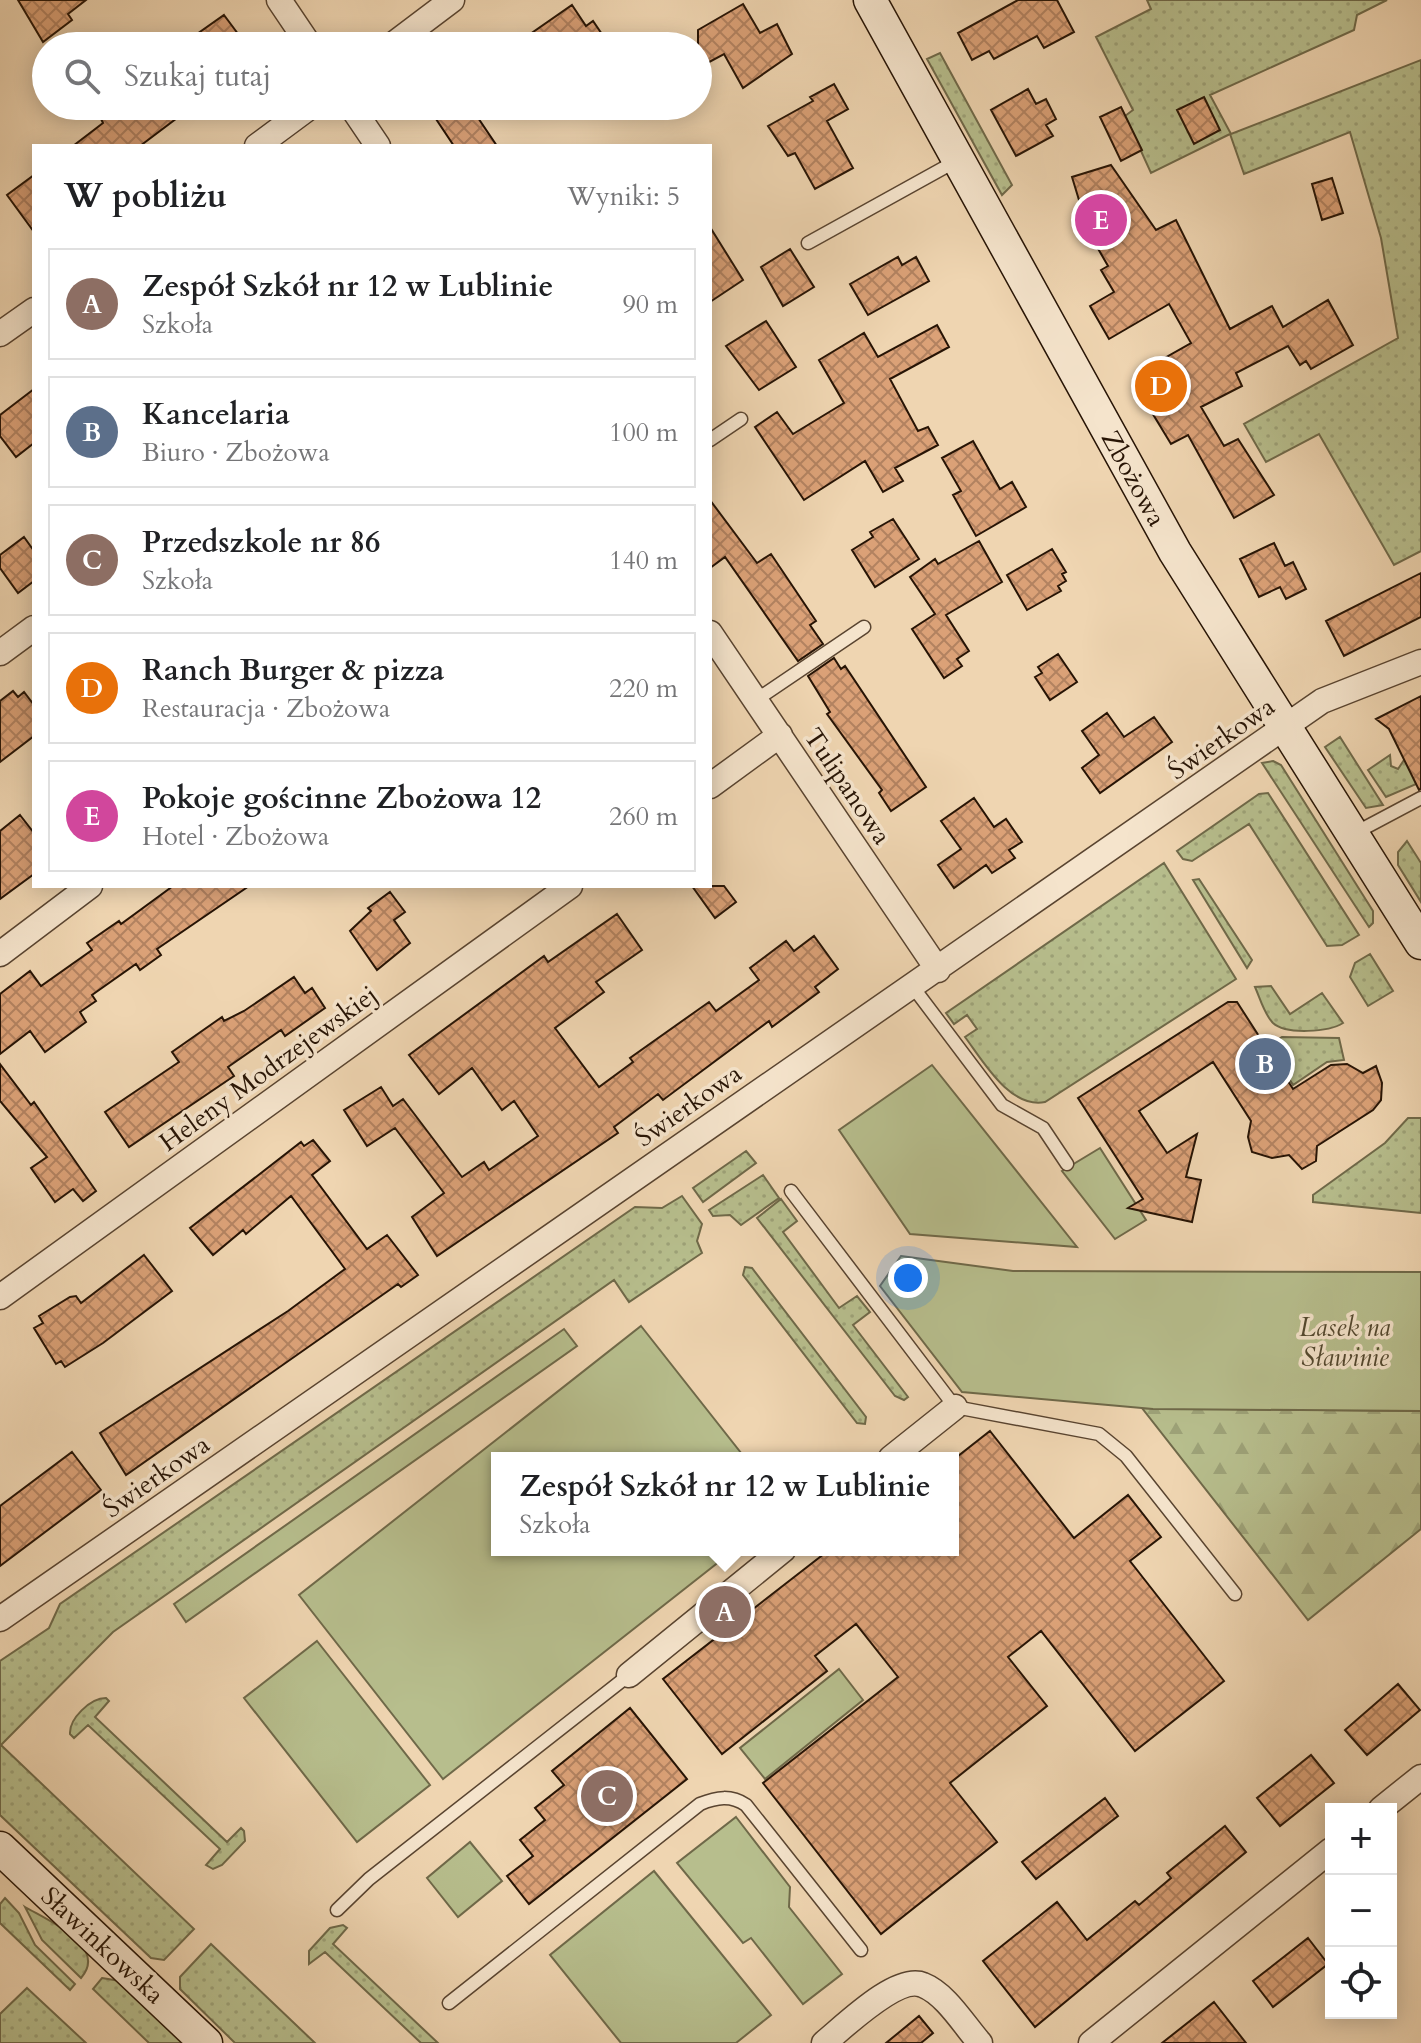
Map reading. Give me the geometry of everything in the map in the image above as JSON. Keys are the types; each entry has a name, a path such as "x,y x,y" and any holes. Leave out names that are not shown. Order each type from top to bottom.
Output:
{"street":[{"path":"279,0 301,32"},
{"path":"410,32 452,0"},
{"name":"Zbożowa","path":"870,0 1175,552 1421,943"},
{"path":"260,144 292,120"},
{"path":"360,120 377,144"},
{"path":"0,334 32,311"},
{"path":"0,653 32,629"},
{"name":"Tulipanowa","path":"712,636 938,970"},
{"name":"Świerkowa","path":"0,1619 737,1104 938,970 1322,701 1421,662"},
{"path":"712,785 780,735"},
{"path":"0,954 87,888"},
{"name":"Heleny Modrzejewskiej","path":"0,1297 567,888"},
{"path":"899,1452 955,1407"},
{"path":"629,1675 776,1556"},
{"path":"1388,1803 1421,1777"},
{"name":"Sławinkowska","path":"0,1848 206,2043"},
{"path":"1091,2043 1325,1855"},
{"path":"824,2043 877,2000 913,1983 924,1985 942,1999 980,2043"}],"lane":[{"path":"808,243 958,160"},
{"path":"712,439 741,419"},
{"path":"756,700 864,627"},
{"path":"1353,834 1421,798"},
{"path":"913,987 1002,1105 1043,1128 1067,1164"},
{"path":"791,1191 955,1407 1099,1434 1126,1456 1235,1594"},
{"path":"337,1910 369,1879 629,1675"},
{"path":"449,2003 700,1804 712,1799 736,1799 746,1805 861,1950"}],"green space":[{"path":"1147,0 1387,0 1357,15 1354,30 1210,95 1231,134 1421,60 1421,551 1394,565 1319,434 1266,462 1244,424 1398,338 1381,238 1350,132 1244,174 1230,134 1151,173 1125,116 1133,110 1096,37 1151,9"},
{"path":"940,53 1012,185 1002,195 927,59"},
{"path":"1340,737 1383,805 1366,808 1325,747"},
{"path":"1421,751 1421,782 1386,797 1368,770 1390,755 1391,766 1398,769 1404,760"},
{"path":"1273,761 1281,765 1373,911 1373,923 1369,927 1262,763"},
{"path":"1268,793 1359,935 1342,945 1327,946 1249,824 1192,861 1183,859 1177,851 1259,794"},
{"path":"1407,841 1421,863 1421,902 1398,865 1398,852"},
{"path":"1164,863 1236,979 1045,1102 1032,1102 1009,1091 965,1037 977,1029 967,1015 954,1024 946,1013"},
{"path":"1199,879 1252,960 1247,968 1193,880"},
{"path":"1370,954 1393,991 1368,1006 1350,977 1355,963"},
{"path":"1271,986 1290,1014 1322,993 1343,1023 1308,1031 1279,1027 1267,1015 1255,987"},
{"path":"1282,1037 1339,1038 1344,1060 1327,1062 1293,1085 1268,1045"},
{"path":"932,1065 1077,1247 910,1234 839,1130"},
{"path":"1408,1118 1421,1118 1421,1213 1313,1202 1313,1195 1385,1143"},
{"path":"1100,1148 1146,1220 1115,1239 1062,1171"},
{"path":"746,1151 756,1163 703,1202 693,1188"},
{"path":"763,1175 779,1198 741,1225 730,1215 713,1216 709,1210"},
{"path":"682,1196 702,1224 697,1241 702,1253 629,1302 614,1280 113,1632 1,1745 194,1929 164,1960 151,1958 0,1815 0,1661 49,1628 60,1604 635,1207 662,1208"},
{"path":"781,1199 797,1221 783,1232 839,1308 857,1296 870,1312 853,1325 908,1397 904,1400 895,1396 757,1218"},
{"name":"Lasek na Sławinie","path":"901,1256 1013,1271 1421,1272 1421,1411 1153,1409 962,1392 880,1286"},
{"path":"745,1267 752,1268 866,1417 865,1424 857,1423 743,1275"},
{"path":"641,1326 740,1452 491,1452 491,1556 726,1556 443,1779 299,1595"},
{"path":"564,1329 577,1346 186,1622 174,1604"},
{"path":"1142,1408 1421,1411 1421,1529 1308,1620"},
{"path":"317,1641 430,1785 357,1842 244,1698"},
{"path":"839,1669 863,1700 765,1779 740,1748"},
{"path":"106,1698 109,1701 95,1717 227,1842 241,1828 244,1831 245,1841 222,1865 213,1869 206,1865 220,1849 88,1725 74,1738 70,1734 73,1722 82,1710"},
{"path":"736,1817 790,1887 789,1907 842,1974 803,2004 751,1938 743,1943 677,1863"},
{"path":"470,1842 502,1881 458,1917 427,1878"},
{"path":"654,1871 771,2015 736,2043 621,2043 550,1955"},
{"path":"5,1898 19,1913 35,1945 75,1984 70,1990 0,1923 0,1904"},
{"path":"25,1907 72,1935 81,1945 87,1955 88,1966 81,1978 42,1940"},
{"path":"343,1925 347,1928 333,1944 438,2043 421,2043 325,1952 309,1964 309,1951 330,1928"},
{"path":"211,1944 315,2043 235,2043 180,1989 180,1977"},
{"path":"102,1978 120,1981 185,2043 149,2043 93,1989"},
{"path":"27,1988 86,2043 0,2043 0,2014"}],"building":[{"path":"18,0 86,0 68,14 72,20 56,32 37,32"},
{"path":"1018,0 1057,0 1074,32 1044,48 1037,36 994,59 989,51 972,60 958,33"},
{"path":"743,4 760,33 777,24 792,54 743,88 724,54 712,60 712,32 698,30"},
{"path":"572,5 586,26 593,21 600,32 533,32"},
{"path":"224,15 237,32 200,32"},
{"path":"834,84 848,109 827,121 853,168 815,189 795,153 788,156 768,126 813,101 810,97"},
{"path":"1028,89 1036,104 1046,99 1056,119 1046,125 1053,136 1016,156 991,110"},
{"path":"1204,97 1220,130 1194,144 1177,110"},
{"path":"1121,107 1142,150 1121,161 1100,117"},
{"path":"102,120 174,120 143,144 76,144 103,123"},
{"path":"437,120 479,120 496,144 453,144"},
{"path":"1111,165 1156,230 1176,220 1230,329 1272,306 1283,327 1328,300 1353,345 1311,369 1306,361 1300,365 1288,346 1236,373 1242,386 1201,407 1224,446 1238,439 1274,495 1234,518 1188,435 1171,444 1148,406 1155,402 1138,373 1191,343 1169,304 1109,339 1090,306 1114,292 1101,270 1108,266 1077,212 1082,210 1072,177"},
{"path":"32,176 32,229 7,195"},
{"path":"1332,178 1343,213 1322,220 1312,184"},
{"path":"712,230 743,280 712,301"},
{"path":"790,249 814,287 783,306 761,267"},
{"path":"898,257 902,265 916,257 929,281 868,315 850,284"},
{"path":"766,321 796,367 759,390 726,346"},
{"path":"937,325 949,347 890,379 918,431 928,427 938,445 895,468 903,481 883,492 865,461 804,500 755,427 777,412 793,434 844,403 819,360 864,333 878,357"},
{"path":"32,391 32,445 16,457 0,436 0,415"},
{"path":"973,441 1000,489 1012,482 1026,507 976,536 953,495 961,491 942,458"},
{"path":"712,503 757,563 771,554 816,621 810,625 823,644 798,661 725,557 712,567"},
{"path":"893,519 919,559 875,587 852,550 873,537 870,532"},
{"path":"24,537 32,548 32,582 18,593 0,568 0,555"},
{"path":"979,541 1002,582 946,615 969,651 957,659 962,666 944,678 912,629 935,614 910,577 935,559 938,564"},
{"path":"1274,543 1285,566 1293,562 1306,589 1286,599 1280,587 1259,597 1240,559"},
{"path":"1052,549 1066,572 1062,574 1066,581 1058,586 1061,591 1027,610 1007,575"},
{"path":"1421,573 1421,617 1344,656 1326,621"},
{"path":"1058,654 1077,682 1050,700 1035,677 1042,673 1038,667"},
{"path":"834,658 841,669 845,666 926,787 891,811 879,793 882,790 827,714 830,712 808,676"},
{"path":"13,691 18,697 24,692 32,702 32,738 0,762 0,701"},
{"path":"1421,696 1419,790 1389,729 1376,719"},
{"path":"1107,713 1124,737 1154,717 1172,742 1100,793 1082,768 1099,755 1082,731"},
{"path":"974,798 994,827 1006,819 1022,842 1009,850 1015,858 992,873 986,865 954,888 938,865 961,849 941,821"},
{"path":"20,815 32,830 32,875 0,899 0,831"},
{"path":"724,886 736,902 715,918 693,888"},
{"path":"170,888 246,888 157,949 161,955 140,970 136,964 92,995 96,1001 80,1012 86,1022 45,1052 30,1031 0,1054 0,994 30,971 41,986 92,950 87,943 119,921 121,924"},
{"path":"390,892 405,912 394,920 410,943 377,970 350,931 371,911 368,908"},
{"path":"617,914 642,950 596,982 604,992 555,1028 599,1087 633,1062 630,1058 709,1002 716,1011 759,980 750,968 786,941 794,951 814,936 838,969 815,987 819,992 772,1027 769,1021 663,1100 658,1094 614,1127 618,1133 437,1256 412,1217 444,1193 395,1128 367,1146 344,1110 381,1087 393,1106 403,1099 462,1177 484,1162 489,1170 538,1136 514,1101 502,1110 472,1068 439,1094 409,1055 544,956 548,962"},
{"path":"294,977 305,993 312,988 325,1008 285,1036 281,1030 228,1067 234,1076 129,1147 105,1112 179,1062 172,1052 222,1017 224,1021 244,1011"},
{"path":"1228,1002 1237,1002 1293,1089 1331,1065 1347,1064 1363,1073 1376,1066 1382,1083 1381,1100 1373,1110 1317,1146 1316,1161 1302,1169 1289,1155 1272,1158 1252,1152 1248,1137 1251,1121 1213,1062 1139,1111 1167,1153 1197,1134 1186,1177 1201,1180 1192,1222 1128,1208 1143,1199 1078,1098"},
{"path":"0,1064 31,1105 34,1102 96,1191 83,1201 73,1189 55,1202 31,1168 47,1157 0,1101"},
{"path":"313,1140 330,1161 312,1175 367,1249 387,1235 418,1275 401,1287 398,1284 126,1475 100,1433 288,1311 345,1269 291,1196 246,1234 243,1230 213,1255 190,1228 301,1142 304,1146"},
{"path":"144,1255 172,1291 103,1343 65,1367 61,1361 56,1364 34,1328 43,1323 39,1316 70,1297 76,1296 81,1303"},
{"path":"990,1431 1074,1538 1128,1495 1161,1537 1130,1561 1224,1681 1135,1751 1041,1631 1008,1657 1047,1706 950,1783 997,1842 881,1934 763,1783 898,1677 856,1624 815,1656 827,1671 722,1754 663,1679 821,1556 959,1556 959,1455"},
{"path":"72,1452 101,1490 0,1566 0,1506"},
{"path":"1398,1684 1420,1710 1367,1755 1345,1730"},
{"path":"630,1708 687,1779 529,1904 507,1876 533,1856 520,1840 545,1820 535,1808 564,1785 552,1771"},
{"path":"1311,1755 1334,1783 1280,1826 1257,1798"},
{"path":"1105,1798 1118,1816 1036,1879 1022,1862"},
{"path":"1225,1826 1246,1852 1035,2027 983,1961 1057,1902 1087,1940 1135,1901 1139,1905 1171,1878 1167,1873"},
{"path":"1308,1938 1325,1960 1325,1966 1273,2007 1253,1981"},
{"path":"1214,2002 1246,2043 1162,2043"},
{"path":"919,2016 933,2033 921,2043 886,2043"}],"place":[{"name":"Pokoje gościnne Zbożowa 12","path":"1101,220"},
{"name":"Ranch Burger & pizza","path":"1161,386"},
{"name":"Kancelaria","path":"1265,1064"},
{"name":"Zespół Szkół nr 12 w Lublinie","path":"725,1612"},
{"name":"Przedszkole nr 86","path":"607,1796"}]}
